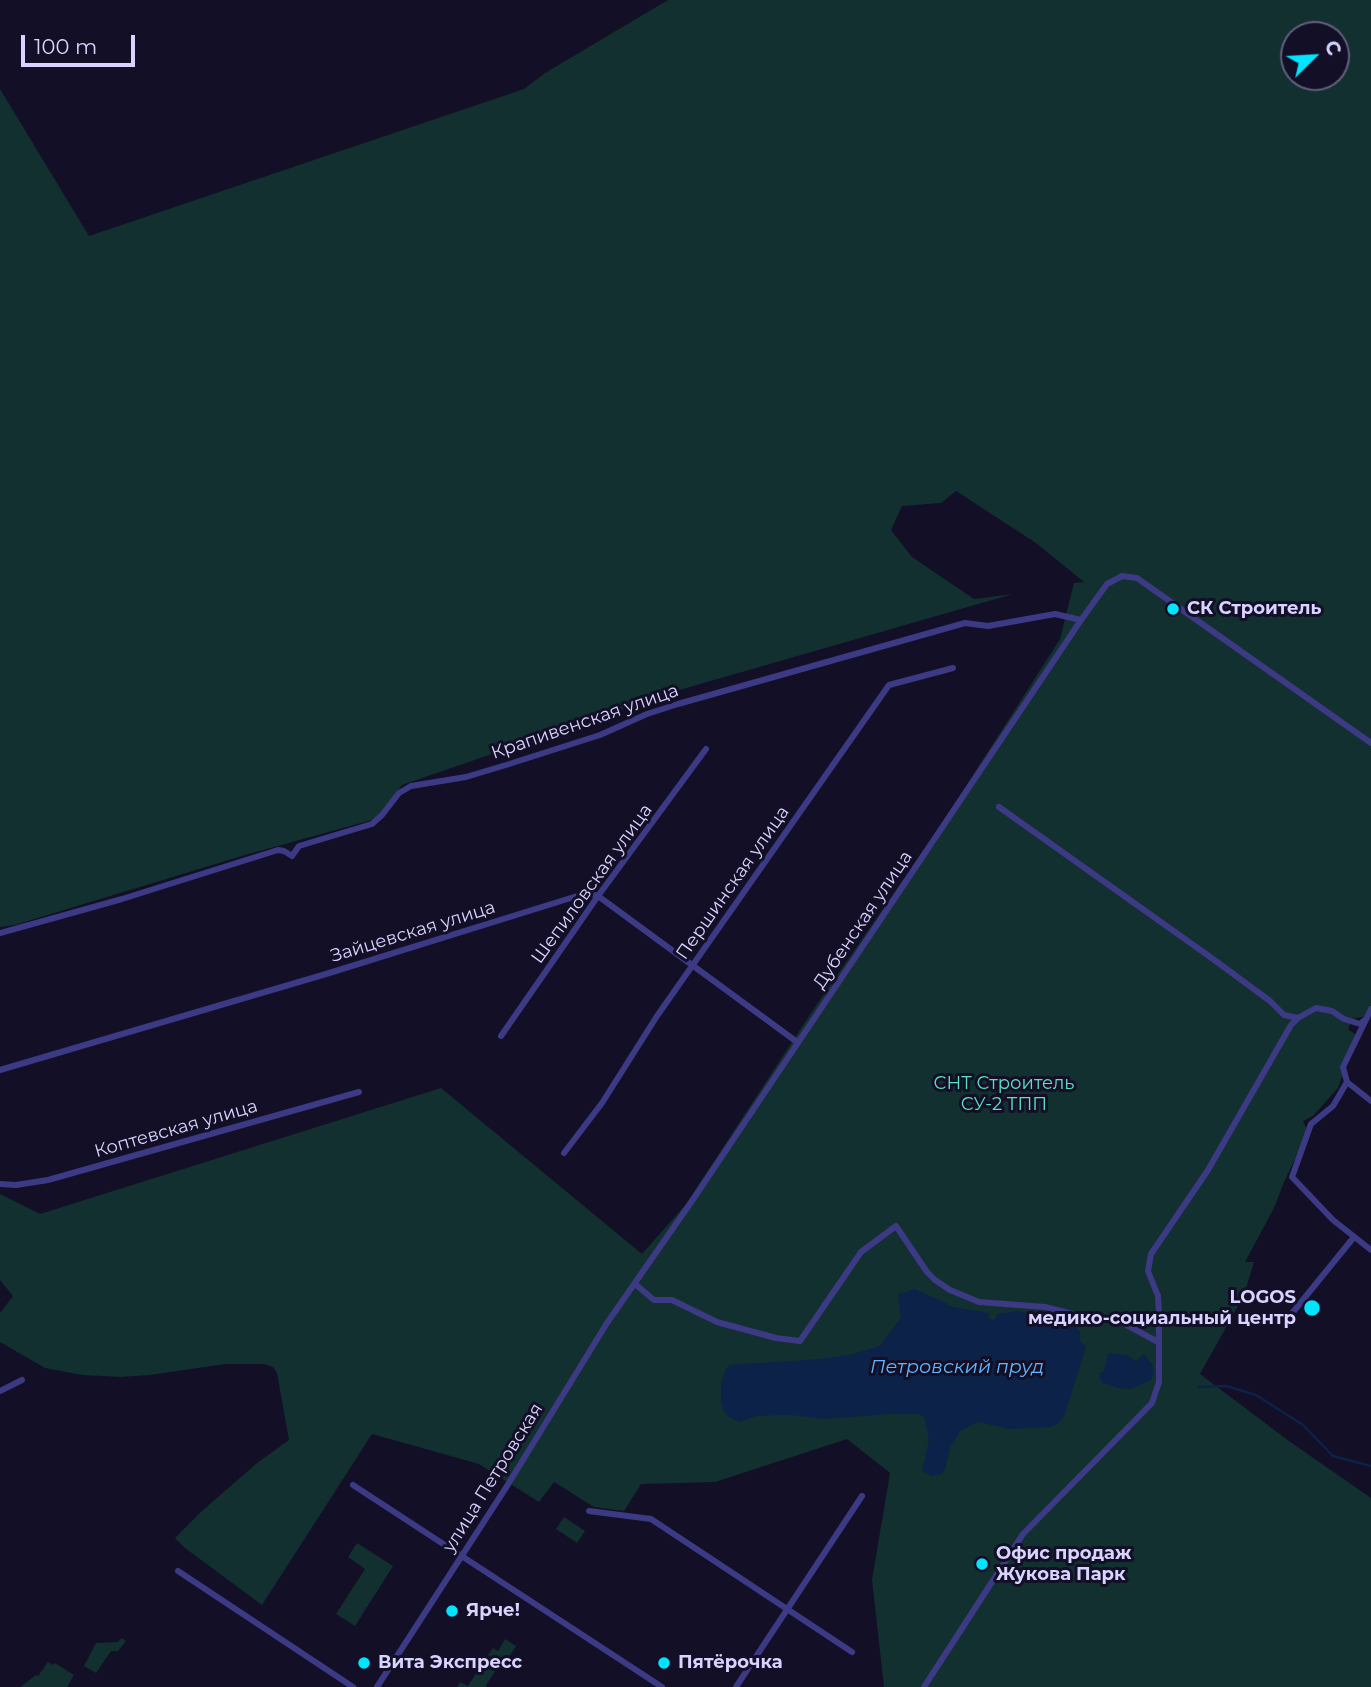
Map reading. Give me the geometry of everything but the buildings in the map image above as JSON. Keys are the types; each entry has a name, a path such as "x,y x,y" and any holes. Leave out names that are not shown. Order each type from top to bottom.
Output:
{"street":[{"name":"Дубенская улица","path":"635,1284 1081,620 1104,588 1119,576 1130,576 1143,582 1371,743"},
{"name":"Крапивенская улица","path":"0,933 280,850 292,856 299,846 372,824 399,793 411,786 466,776 506,765 600,735 647,714 678,704 965,623 988,626 1055,614 1081,620"},
{"name":"Першинская улица","path":"564,1153 602,1104 657,1016 889,685 953,668"},
{"name":"Шепиловская улица","path":"501,1036 598,896 706,748"},
{"path":"999,807 1213,959 1270,1001 1284,1015 1298,1018"},
{"name":"Зайцевская улица","path":"0,1070 313,978 576,895 590,893 598,896"},
{"path":"598,896 797,1042"},
{"path":"924,1687 1023,1534 1152,1404 1160,1382 1158,1300 1148,1271 1152,1254 1208,1170 1285,1036 1298,1018 1316,1008 1332,1011 1344,1019 1360,1024 1367,1018"},
{"path":"1371,1009 1343,1067 1347,1082 1371,1101"},
{"path":"1347,1082 1333,1106 1311,1124 1292,1177 1314,1203 1371,1250"},
{"name":"Коптевская улица","path":"0,1184 16,1185 48,1180 359,1092"},
{"path":"635,1284 654,1300 672,1300 718,1322 776,1338 800,1341 860,1252 896,1226 927,1272 950,1290 985,1303 1045,1307 1121,1322 1158,1342"},
{"path":"1289,1317 1354,1237"},
{"name":"улица Петровская","path":"377,1687 507,1486 580,1363 635,1284"},
{"path":"0,1391 22,1380"},
{"path":"352,1485 663,1687"},
{"path":"736,1687 862,1496"},
{"path":"589,1511 651,1519 852,1652"},
{"path":"178,1572 353,1687"}],"green space":[{"name":"СНТ Строитель СУ-2 ТПП","path":"668,0 1371,0 1371,1005 1366,1016 1353,1019 1348,1029 1356,1035 1338,1088 1313,1116 1303,1121 1308,1132 1274,1208 1245,1262 1254,1262 1244,1295 1200,1374 1371,1498 1371,1687 884,1687 872,1580 890,1473 847,1439 715,1482 641,1484 624,1511 594,1507 554,1482 539,1502 479,1464 372,1434 262,1605 175,1538 257,1463 289,1440 277,1373 273,1367 264,1364 225,1364 150,1375 82,1375 45,1368 0,1342 0,1313 13,1296 0,1280 0,1194 40,1214 441,1088 642,1254 686,1204 811,1013 943,822 1060,639 1074,583 1084,582 1036,543 956,491 941,503 902,506 891,530 912,557 974,599 1013,594 669,693 402,785 372,820 245,855 15,925 0,927 0,89 89,236 524,89 545,73"},
{"path":"564,1517 585,1531 577,1543 556,1529"},
{"path":"357,1543 393,1566 355,1626 336,1614 365,1569 348,1557"},
{"path":"122,1638 126,1641 118,1651 111,1651 96,1673 84,1666 96,1643 117,1642"},
{"path":"505,1639 516,1646 504,1665 488,1655 493,1648 498,1651"},
{"path":"487,1656 500,1664 487,1687 457,1687 460,1682 468,1686"},
{"path":"48,1662 53,1665 55,1663 74,1675 67,1687 20,1687 38,1676"}],"water":[{"name":"Петровский пруд","path":"915,1289 954,1307 989,1313 989,1319 995,1320 997,1314 1018,1311 1075,1326 1080,1332 1080,1341 1086,1347 1064,1417 1057,1425 1010,1429 978,1422 961,1430 950,1448 945,1470 932,1476 922,1471 929,1440 924,1416 889,1414 825,1419 791,1415 756,1416 739,1422 723,1410 721,1384 725,1370 730,1365 820,1359 849,1355 880,1346 901,1317 898,1294"},
{"path":"1108,1353 1127,1355 1136,1361 1144,1354 1152,1364 1154,1372 1151,1380 1131,1389 1102,1383 1099,1374 1104,1371"}],"waterway":[{"path":"1198,1387 1226,1386 1256,1395 1303,1425 1333,1456 1371,1466"}],"place":[{"name":"СК Строитель","path":"1173,609"},
{"name":"LOGOS медико-социальный центр","path":"1312,1308"},
{"name":"Офис продаж Жукова Парк","path":"982,1564"},
{"name":"Ярче!","path":"452,1611"},
{"name":"Вита Экспресс","path":"364,1663"},
{"name":"Пятёрочка","path":"664,1663"}]}
